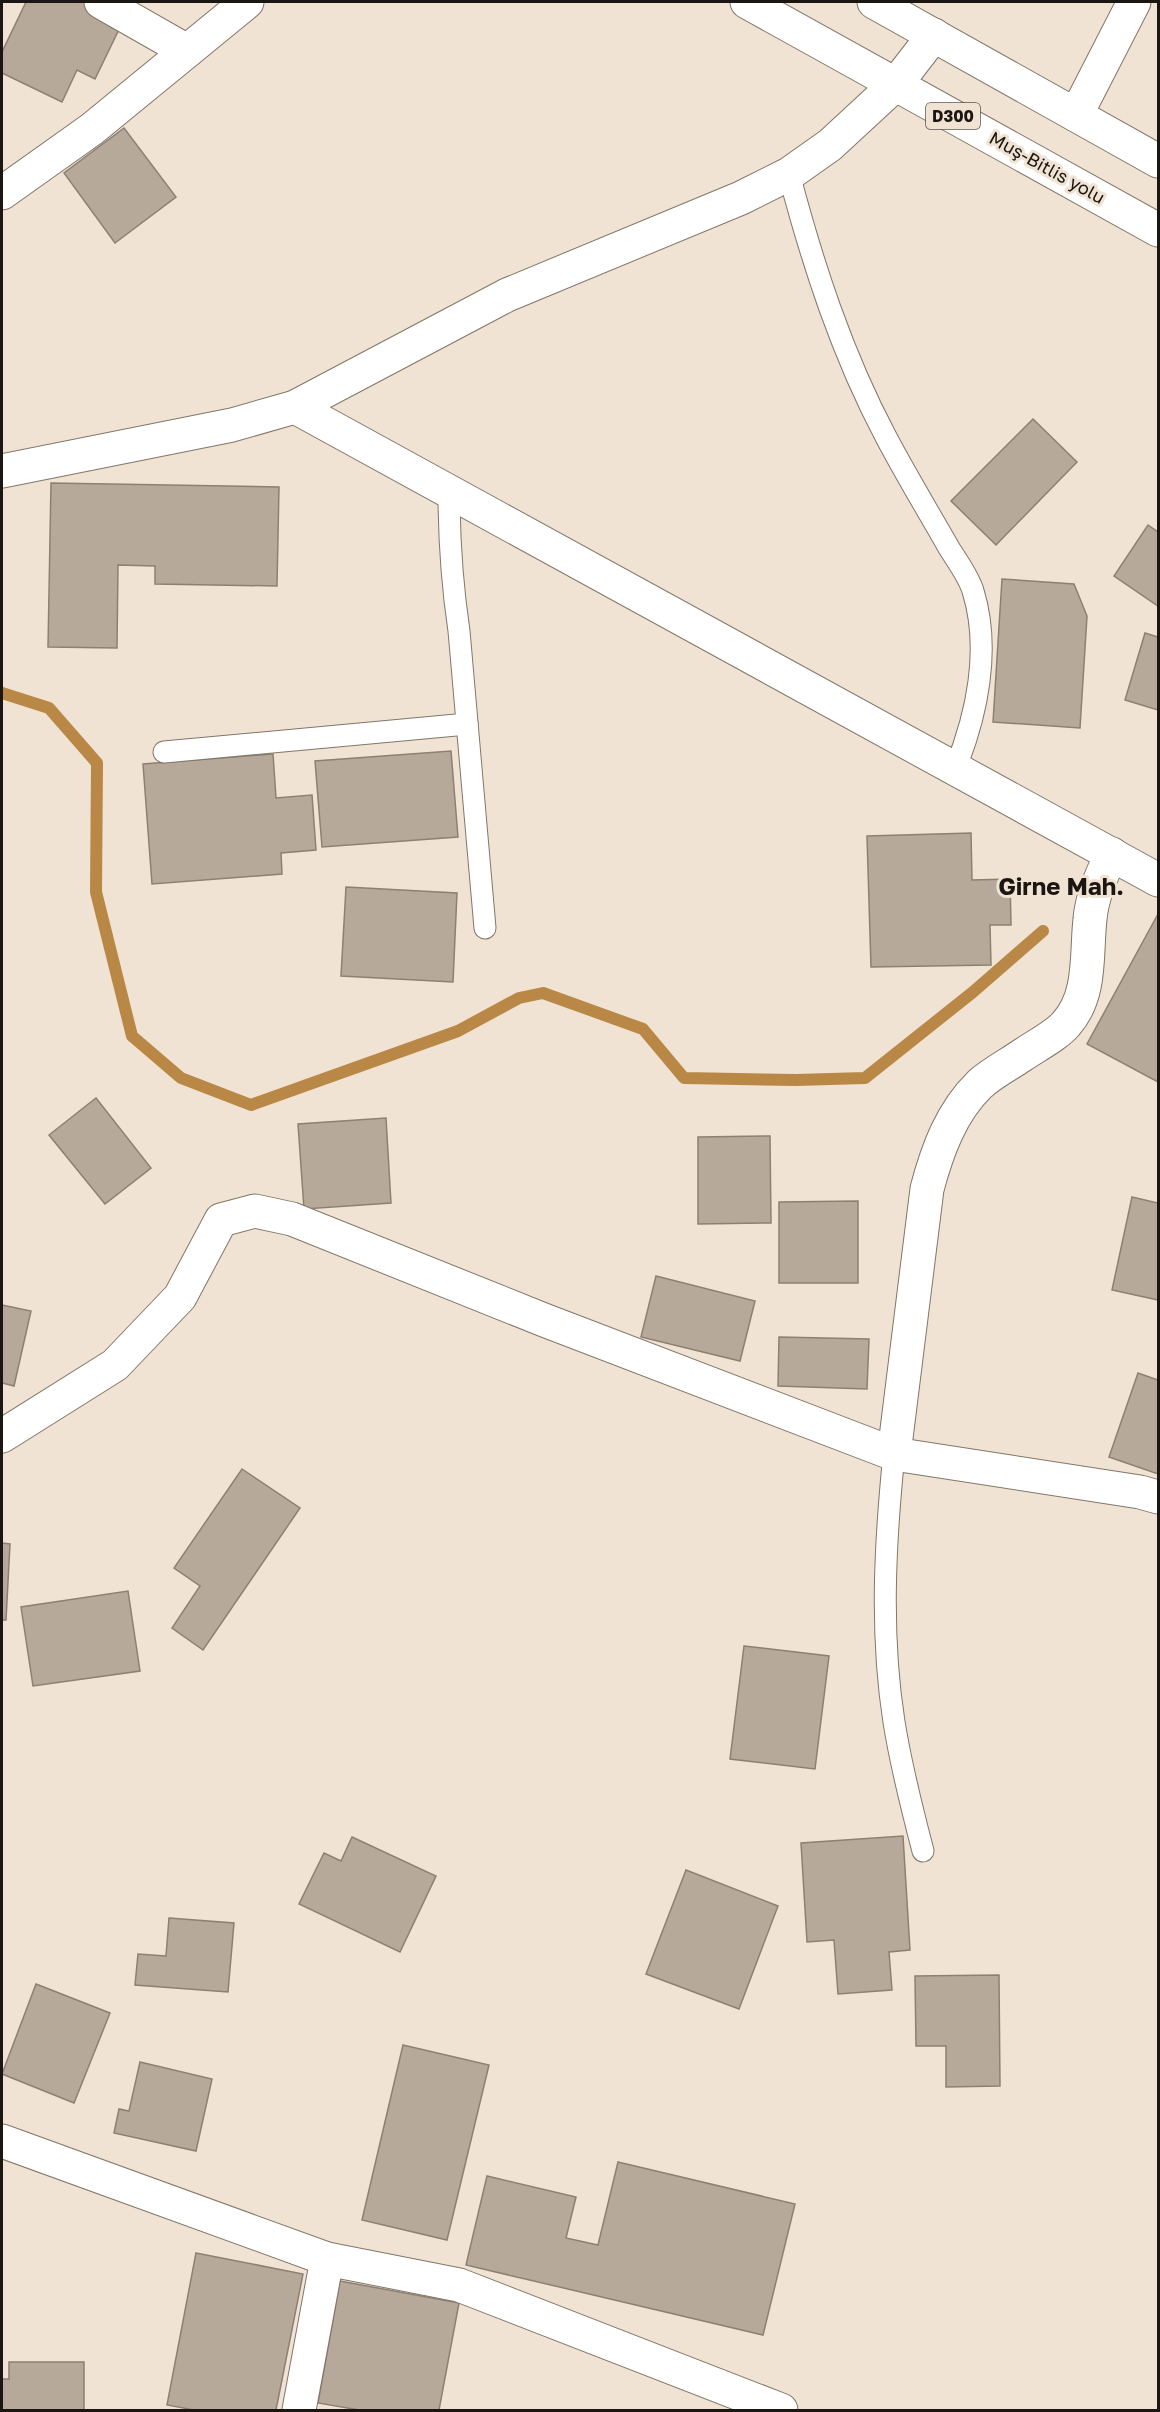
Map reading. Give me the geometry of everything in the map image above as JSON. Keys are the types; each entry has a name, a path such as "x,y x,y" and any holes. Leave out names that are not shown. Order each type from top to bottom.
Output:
{"main road":[{"path":"101,2 187,51"},
{"path":"2,193 92,129 247,2"},
{"name":"Muş-Bitlis yolu","path":"747,2 1158,230"},
{"path":"874,2 1158,161"},
{"path":"1076,115 1134,2"},
{"path":"2,471 232,425 295,407 507,295 741,198 789,174 830,145 896,84 934,35"},
{"path":"295,407 1158,880"},
{"path":"894,1454 927,1189 934,1161 955,1117 980,1084 1066,1025 1083,988 1088,966 1089,919 1094,894 1112,854"},
{"path":"2,1436 115,1365 180,1297 221,1220 255,1211 292,1219 544,1320 894,1454 1158,1497"},
{"path":"2,2141 327,2259 459,2285 781,2410"},
{"path":"299,2410 327,2259"}],"lane":[{"path":"789,174 830,311 858,378 886,436 973,590 981,652 978,684 966,741 955,769"},
{"path":"449,491 449,542 468,724 485,928"},
{"path":"164,752 468,724"},
{"path":"894,1454 886,1534 887,1657 894,1722 906,1787 923,1851"}],"building":[{"path":"26,2 87,2 124,19 95,79 77,70 62,102 2,73 2,52"},
{"path":"124,128 176,197 115,243 64,173"},
{"path":"1033,419 1077,462 996,545 951,501"},
{"path":"51,483 279,487 277,586 155,584 155,566 118,565 117,648 48,647"},
{"path":"1148,525 1158,532 1158,606 1114,576"},
{"path":"1002,579 1074,584 1087,616 1080,728 993,722"},
{"path":"1145,633 1158,637 1158,710 1125,700"},
{"path":"451,751 458,837 322,847 315,761"},
{"path":"273,754 276,798 312,795 316,850 281,853 282,874 152,884 143,764"},
{"path":"971,833 972,880 1010,879 1011,925 990,925 991,965 871,967 867,836"},
{"path":"346,887 457,893 453,982 341,976"},
{"path":"1158,914 1158,1082 1087,1044"},
{"path":"96,1098 151,1168 105,1204 49,1135"},
{"path":"386,1118 391,1203 304,1209 298,1124"},
{"path":"770,1136 771,1223 698,1224 698,1137"},
{"path":"1132,1197 1158,1203 1158,1300 1112,1290"},
{"path":"858,1201 858,1283 779,1283 779,1202"},
{"path":"656,1276 755,1301 740,1361 641,1337"},
{"path":"2,1305 31,1311 14,1386 2,1383"},
{"path":"779,1337 869,1339 867,1389 778,1386"},
{"path":"1138,1373 1158,1380 1158,1474 1109,1457"},
{"path":"242,1469 300,1508 203,1650 172,1628 200,1586 174,1568"},
{"path":"2,1543 10,1544 6,1620 2,1620"},
{"path":"128,1591 140,1671 33,1686 21,1607"},
{"path":"744,1646 829,1656 815,1769 730,1759"},
{"path":"903,1836 910,1950 889,1952 892,1990 838,1994 834,1940 807,1942 801,1843"},
{"path":"352,1837 436,1876 400,1952 299,1904 324,1853 341,1861"},
{"path":"686,1870 778,1906 739,2009 646,1974"},
{"path":"169,1918 234,1923 228,1992 135,1985 138,1954 166,1956"},
{"path":"999,1975 1000,2086 946,2087 946,2046 916,2046 915,1976"},
{"path":"36,1984 110,2013 74,2103 2,2074"},
{"path":"403,2045 489,2065 447,2240 362,2220"},
{"path":"140,2062 212,2079 196,2151 114,2133 119,2109 129,2111"},
{"path":"618,2162 795,2204 763,2335 466,2265 487,2176 576,2197 566,2238 598,2245"},
{"path":"196,2253 303,2274 276,2410 194,2410 167,2405"},
{"path":"340,2281 459,2303 439,2410 359,2410 318,2403"},
{"path":"9,2362 84,2362 84,2410 2,2410 2,2379 9,2379"}],"waterway":[{"path":"2,693 49,708 97,763 96,892 132,1036 181,1078 251,1105 458,1031 519,998 543,993 643,1029 684,1078 796,1080 865,1078 973,992 1043,931"}],"district":[{"name":"Girne Mah.","path":"1061,887"}]}
